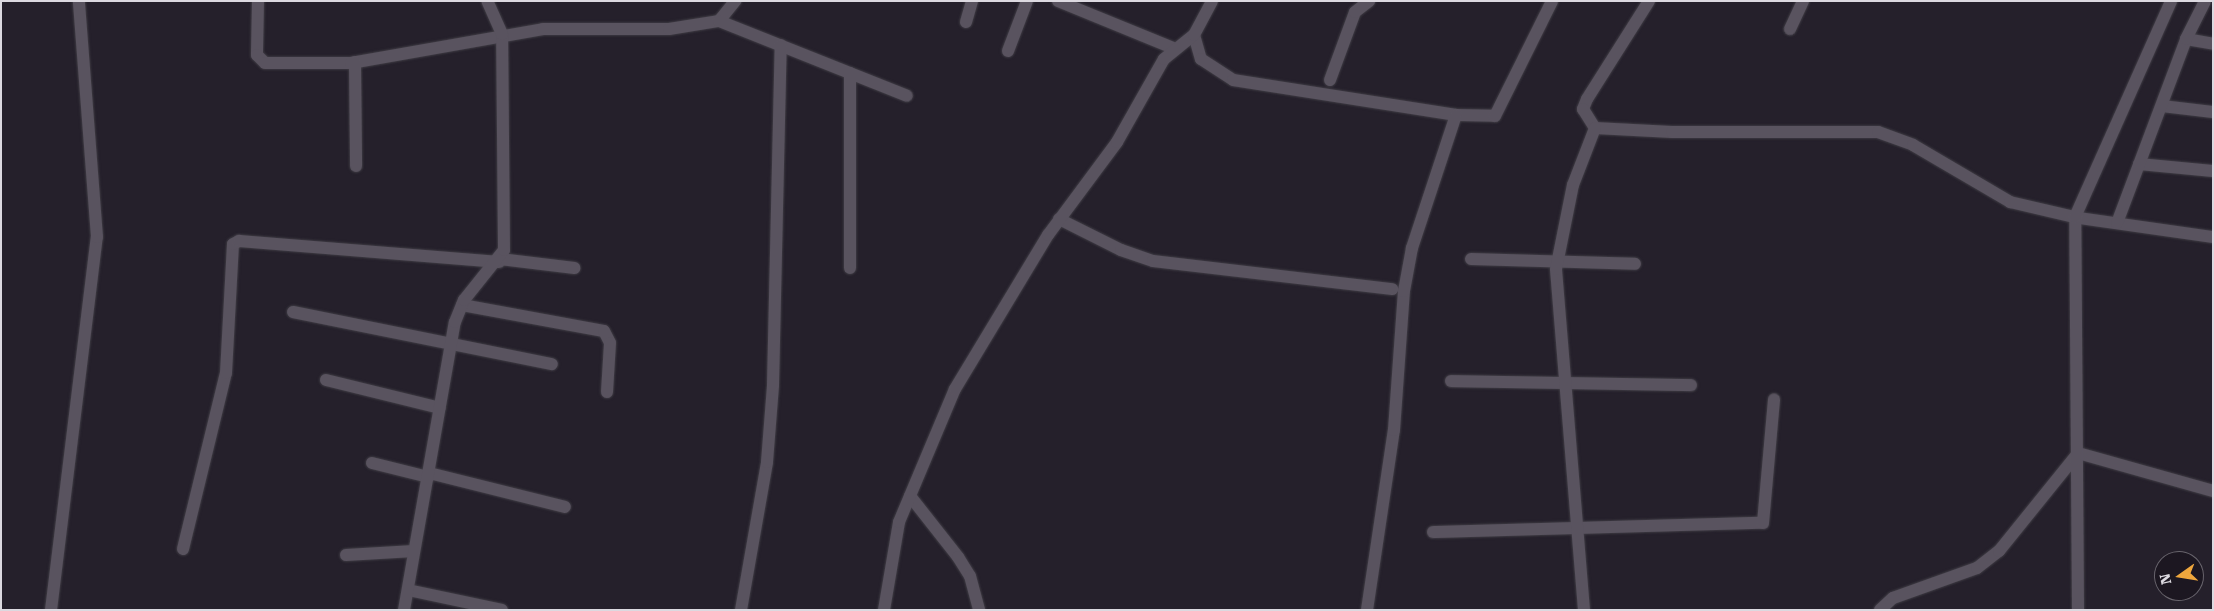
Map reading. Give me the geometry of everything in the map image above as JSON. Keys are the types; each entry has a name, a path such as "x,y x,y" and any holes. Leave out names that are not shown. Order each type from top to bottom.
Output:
{"street":[{"path":"51,610 97,237 79,1"},
{"path":"258,1 259,60 355,62 502,34 669,29 719,21 907,96"},
{"path":"404,610 451,344 462,305 499,261 504,250 502,34 487,1"},
{"path":"719,21 735,1"},
{"path":"966,22 972,1"},
{"path":"1008,51 1027,1"},
{"path":"1058,1 1173,48"},
{"path":"884,610 899,522 956,389 1059,219 1117,142 1173,48 1194,35 1212,1"},
{"path":"1330,80 1355,12 1369,1"},
{"path":"1194,35 1201,59 1233,80 1456,115 1498,113 1531,36 1552,1"},
{"path":"1595,128 1583,109 1587,99 1649,1"},
{"path":"1790,29 1803,1"},
{"path":"2078,610 2075,217 2171,1"},
{"path":"2117,223 2186,39 2205,1"},
{"path":"2186,39 2213,44"},
{"path":"741,610 767,462 772,395 781,45"},
{"path":"355,62 356,166"},
{"path":"850,73 850,268"},
{"path":"2162,106 2213,112"},
{"path":"1367,610 1394,430 1404,291 1412,248 1456,115"},
{"path":"1595,128 1672,132 1878,132 1913,145 2010,202 2075,217 2213,237"},
{"path":"1584,610 1564,384 1557,264 1573,185 1595,128"},
{"path":"2139,164 2213,171"},
{"path":"1059,219 1121,250 1153,260 1392,289"},
{"path":"183,549 226,374 232,244 239,241 574,268"},
{"path":"1471,259 1557,264 1635,264"},
{"path":"462,305 604,331 610,343 607,392"},
{"path":"293,312 552,364"},
{"path":"326,380 440,408"},
{"path":"1451,381 1691,385"},
{"path":"1433,532 1576,525 1763,524 1774,399"},
{"path":"2078,453 2213,491"},
{"path":"1880,610 1893,598 1977,568 1999,551 2078,453"},
{"path":"372,464 565,507"},
{"path":"910,496 958,557 970,576 979,610"},
{"path":"346,555 414,552"},
{"path":"408,590 502,610"}]}
